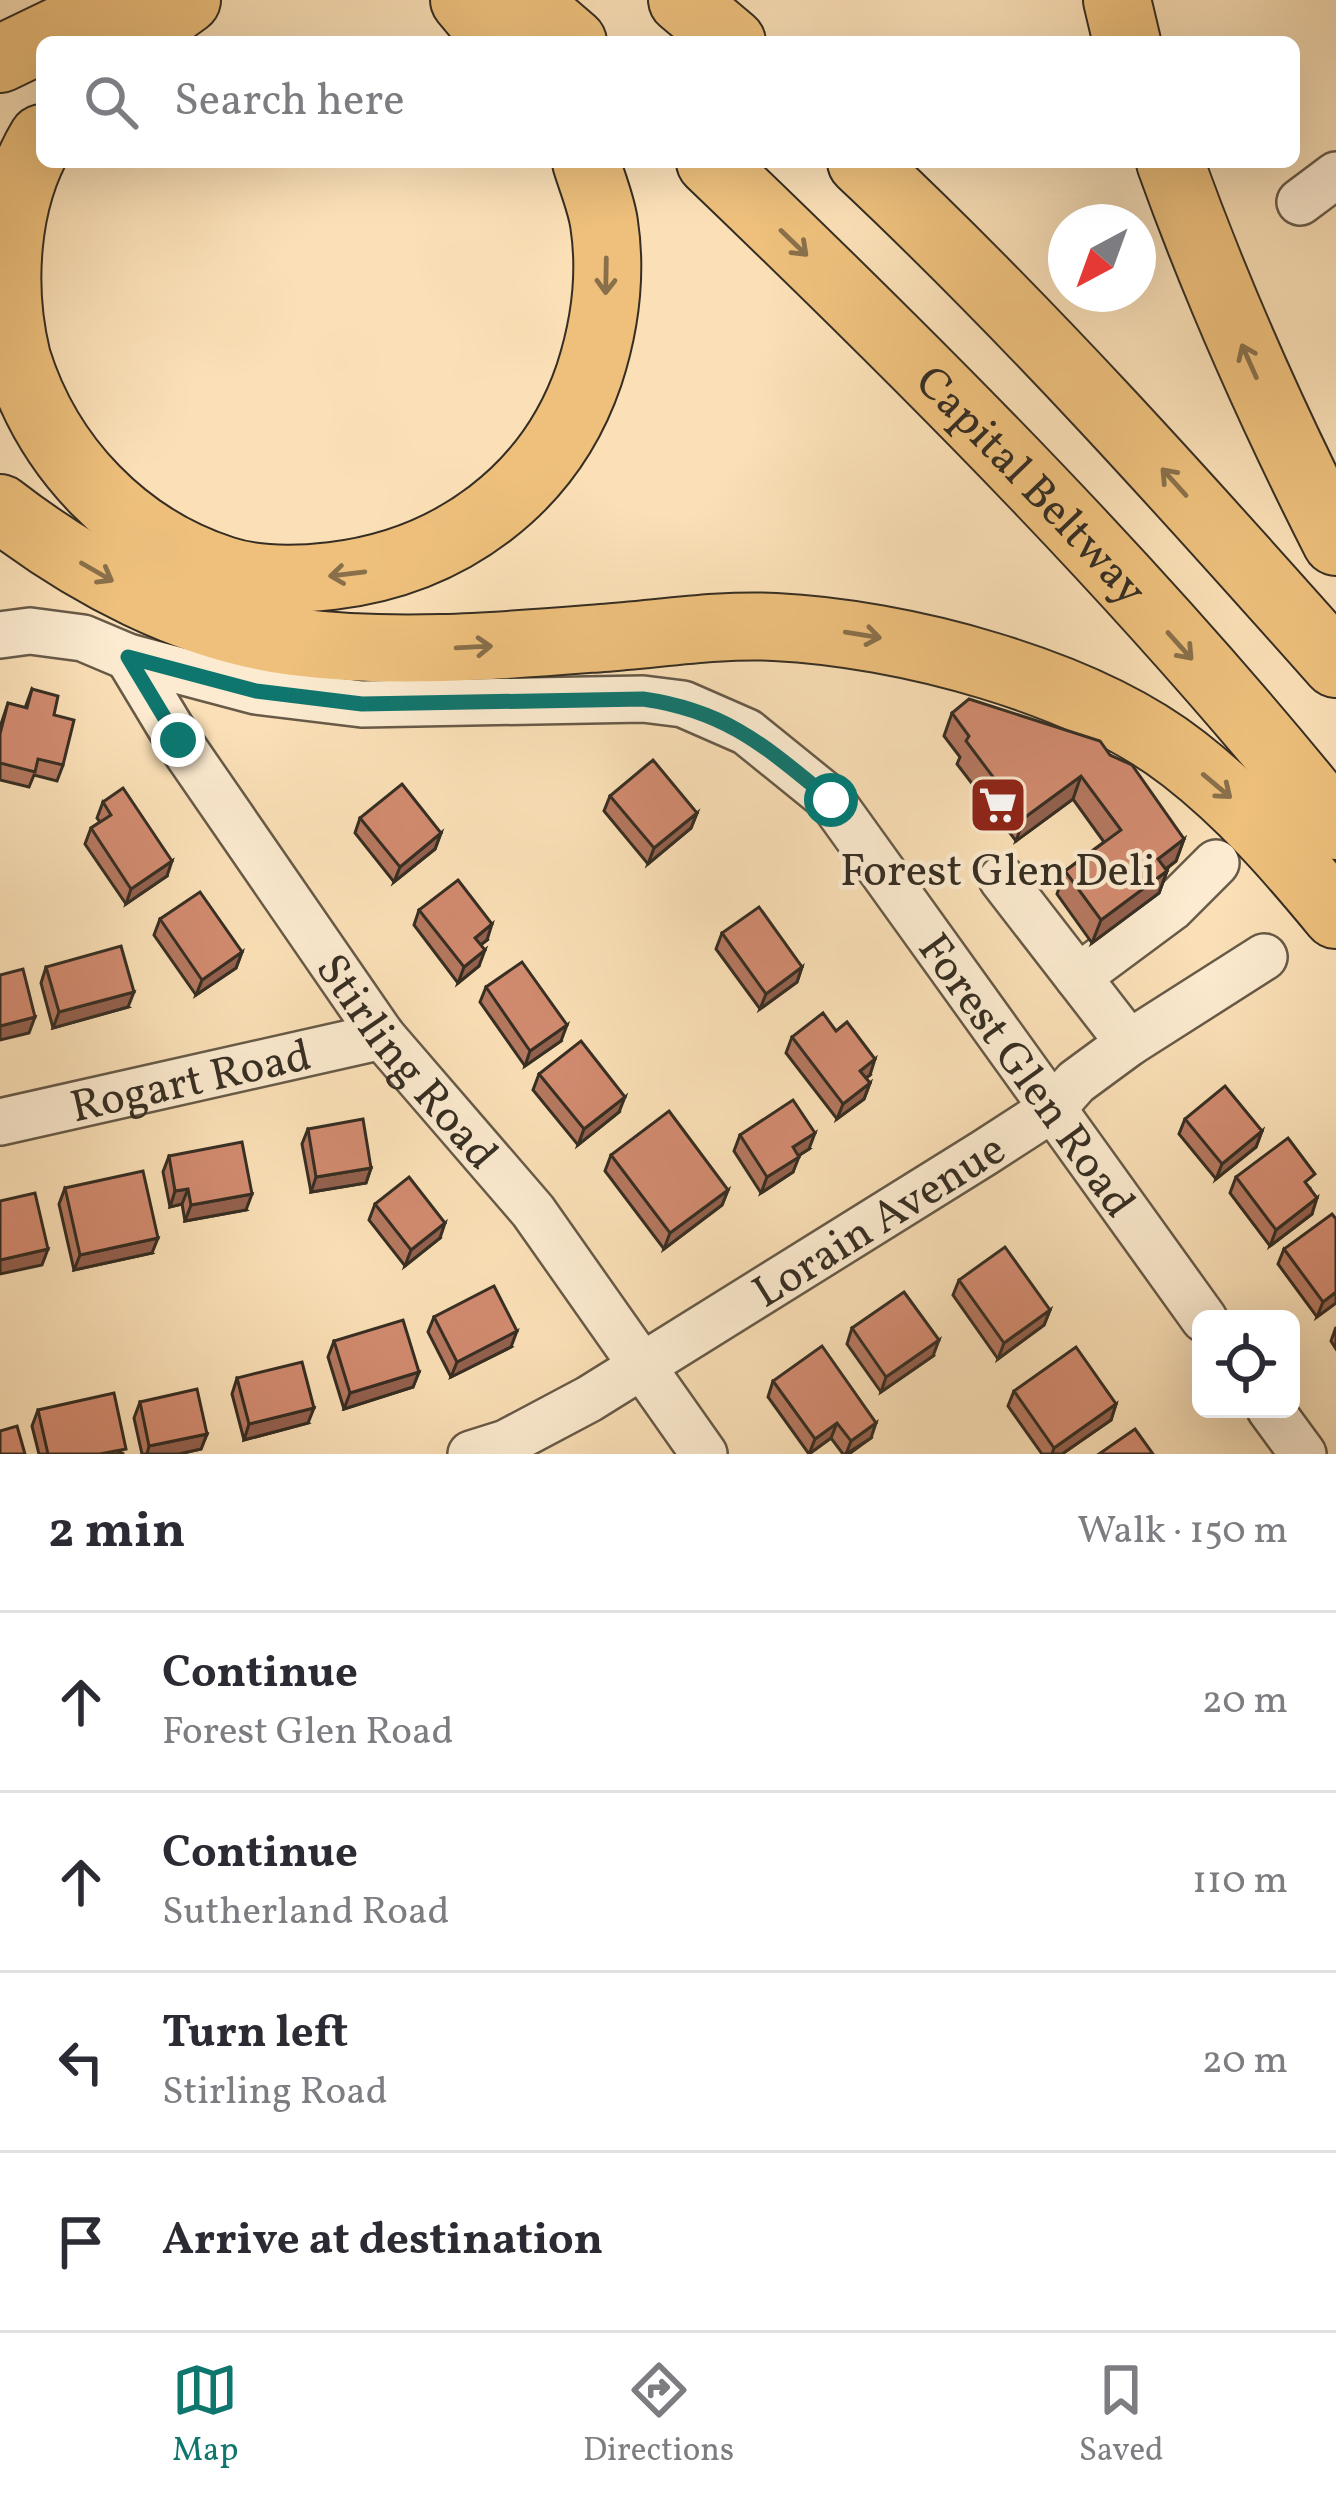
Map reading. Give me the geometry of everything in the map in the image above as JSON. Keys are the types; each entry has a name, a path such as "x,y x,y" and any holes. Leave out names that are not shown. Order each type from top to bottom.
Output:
{"highway":[{"path":"47,36 123,0"},
{"path":"137,36 187,0"},
{"path":"464,0 494,36"},
{"path":"524,0 566,36"},
{"path":"687,0 726,36"},
{"path":"1117,0 1126,36"},
{"path":"0,58 36,41"},
{"path":"36,154 14,207 5,270 11,337 28,393 68,459 113,510 168,547 228,572 294,580 377,570 447,542 498,509 542,465 578,406 601,338 608,278 604,220 588,168"},
{"name":"Capital Beltway","path":"716,168 880,326 1090,544 1336,826"},
{"path":"867,168 956,251 1166,473 1336,664"},
{"path":"1172,168 1225,308 1336,542"},
{"path":"0,508 44,542 116,583 198,618 290,641 383,650 468,648 769,626 857,633 933,649 1032,680 1113,716 1180,756 1246,811 1336,915"}],"street":[{"name":"Forest Glen Road","path":"0,635 31,631 83,638 128,657 256,691 362,704 643,699 682,704 747,732 831,800 1197,1310"},
{"name":"Stirling Road","path":"128,657 178,740 382,1036 533,1211 704,1454"},
{"path":"1078,977 1171,908 1216,863"},
{"path":"1002,879 1129,1043"},
{"name":"Lorain Avenue","path":"471,1454 568,1410 1052,1109 1076,1082 1129,1043 1264,957"},
{"name":"Rogart Road","path":"0,1122 382,1036"},
{"path":"1277,1418 1303,1454"}],"building":[{"path":"32,689 58,696 54,715 74,720 63,765 38,759 35,772 0,763 0,734 8,703 27,708"},
{"path":"969,699 1100,741 1110,755 1132,765 1184,839 1158,859 1167,871 1101,920 1065,871 1121,830 1081,776 1024,818 966,741 969,736 952,713"},
{"path":"653,760 697,813 654,848 610,796"},
{"path":"402,784 441,833 400,867 360,818"},
{"path":"123,788 172,861 131,889 91,828 111,815 103,802"},
{"path":"458,880 492,924 475,938 485,950 464,967 419,910"},
{"path":"200,892 242,952 202,980 160,919"},
{"path":"759,907 802,967 766,994 722,933"},
{"path":"121,946 134,992 59,1012 46,967"},
{"path":"522,962 567,1025 530,1051 486,987"},
{"path":"23,969 35,1017 0,1026 0,975"},
{"path":"823,1013 836,1031 847,1022 875,1059 860,1071 870,1083 843,1104 792,1037"},
{"path":"581,1041 625,1097 584,1129 539,1074"},
{"path":"1225,1086 1262,1131 1222,1164 1185,1119"},
{"path":"793,1100 815,1133 793,1147 799,1157 767,1177 740,1135"},
{"path":"669,1111 728,1190 670,1233 611,1155"},
{"path":"363,1119 371,1168 316,1177 308,1129"},
{"path":"1288,1138 1315,1174 1305,1182 1317,1198 1276,1230 1236,1177"},
{"path":"242,1142 252,1194 191,1205 188,1189 175,1191 169,1156"},
{"path":"143,1171 158,1238 80,1255 65,1188"},
{"path":"409,1177 445,1223 411,1250 375,1204"},
{"path":"35,1193 48,1249 0,1260 0,1201"},
{"path":"1332,1214 1336,1219 1336,1292 1323,1302 1284,1249"},
{"path":"1005,1247 1050,1310 1004,1343 959,1280"},
{"path":"494,1286 517,1331 457,1362 434,1317"},
{"path":"904,1292 939,1340 886,1377 852,1328"},
{"path":"403,1320 419,1372 350,1393 334,1341"},
{"path":"822,1346 876,1423 851,1441 837,1423 815,1439 773,1381"},
{"path":"1076,1347 1116,1404 1054,1448 1014,1391"},
{"path":"302,1362 314,1408 249,1424 237,1378"},
{"path":"197,1389 207,1434 149,1446 140,1402"},
{"path":"114,1393 126,1449 48,1454 38,1410"},
{"path":"17,1426 25,1454 0,1454 0,1431"},
{"path":"1135,1429 1153,1454 1099,1454"}],"place":[{"name":"Forest Glen Deli","path":"998,805"}],"route":[{"path":"178,740 128,657 256,691 362,704 643,699 682,704 747,732 831,800"}]}
